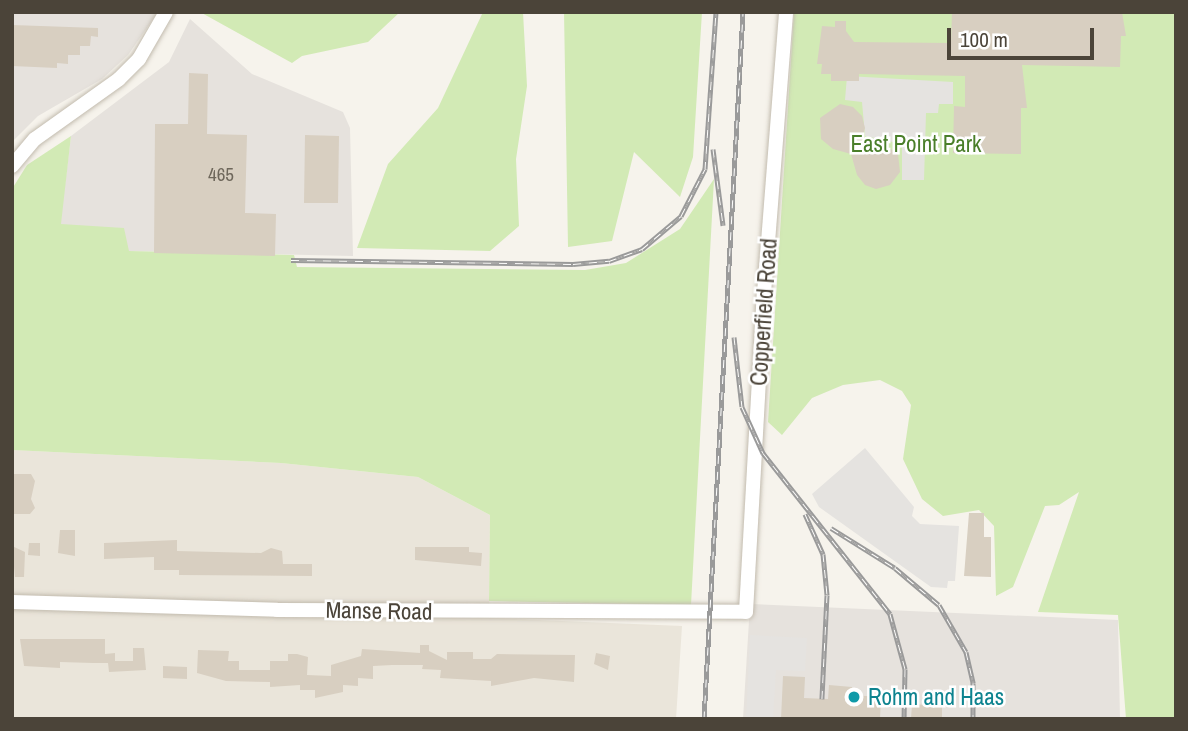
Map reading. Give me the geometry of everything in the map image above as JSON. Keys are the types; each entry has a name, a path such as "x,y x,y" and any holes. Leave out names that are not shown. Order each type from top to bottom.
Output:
{"street":[{"path":"12,166 36,139 119,79 139,59 166,12"},
{"name":"Copperfield Road","path":"747,612 764,293 786,12"},
{"name":"Manse Road","path":"12,602 277,610 747,612"}],"shaded area":[{"path":"12,12 158,12 128,55 102,79 38,116 12,142"},
{"path":"190,19 252,74 343,112 350,128 353,256 129,251 60,224 71,136 169,62"},
{"path":"847,76 953,82 953,104 939,104 938,113 926,113 924,180 902,180 902,144 865,136 862,102 845,100"},
{"path":"865,448 914,507 912,516 920,524 959,526 955,581 948,581 947,588 931,587 819,507 812,494"},
{"path":"12,450 281,463 418,477 490,515 489,618 682,626 676,719 12,719"},
{"path":"750,604 1118,620 1120,719 743,719"},
{"path":"750,635 807,638 805,671 776,670 773,719 746,719"}],"green space":[{"path":"200,12 400,12 368,42 302,56 292,63"},
{"path":"483,12 523,12 527,86 516,159 519,226 490,251 357,248 388,164 438,108"},
{"path":"564,12 702,12 693,157 680,197 634,152 612,241 568,247"},
{"name":"East Point Park","path":"794,12 1176,12 1176,719 1126,719 1118,615 1038,612 1079,492 1059,505 1045,506 1013,587 996,596 994,526 979,510 943,516 922,499 903,459 911,405 902,391 880,380 843,385 812,398 782,435 768,422"},
{"path":"71,136 61,224 124,228 129,251 294,255 297,267 585,270 626,263 680,229 714,179 691,605 489,601 490,515 418,477 281,463 12,450 12,189 27,165"}],"building":[{"path":"952,12 1122,12 1126,36 1121,36 1120,67 1022,65 1027,108 1021,108 1021,154 953,153 954,106 965,107 965,76 859,74 859,81 831,81 831,74 821,74 822,64 817,64 822,26 835,27 835,21 846,21 846,31 854,42 951,43"},
{"path":"12,25 98,28 98,37 91,36 90,46 80,46 80,55 68,55 68,64 57,63 57,68 12,66"},
{"path":"189,73 208,74 207,134 247,135 245,213 276,214 275,256 154,253 155,124 188,124"},
{"path":"840,104 853,107 862,116 865,128 860,146 882,143 898,154 900,172 890,185 876,189 865,185 857,175 851,154 833,149 821,139 820,118"},
{"path":"305,135 339,136 338,203 304,203"},
{"path":"12,474 31,474 35,481 31,499 35,508 30,514 12,514"},
{"path":"969,513 984,513 984,537 991,537 991,577 964,576"},
{"path":"60,530 75,530 75,556 58,553"},
{"path":"177,540 177,551 261,553 271,548 282,551 283,564 312,564 312,576 179,575 179,570 154,570 154,557 104,559 104,543"},
{"path":"29,543 40,543 40,556 28,555"},
{"path":"12,546 25,552 24,577 15,577"},
{"path":"415,547 469,547 469,552 482,553 481,566 415,560"},
{"path":"20,639 105,639 105,654 115,653 115,661 133,661 133,648 144,648 146,670 109,672 108,663 60,662 60,668 24,666"},
{"path":"420,645 429,645 429,651 447,660 447,652 473,652 473,659 491,659 497,654 575,655 574,682 534,678 491,686 491,681 440,678 441,670 422,669 423,665 373,666 373,679 358,678 358,686 343,685 343,692 315,698 315,690 300,690 300,685 270,687 270,682 226,681 197,673 198,650 229,651 228,661 239,661 239,670 270,670 270,661 288,661 288,654 297,654 308,657 307,675 331,676 331,665 361,656 362,649 420,653"},
{"path":"596,653 610,656 608,670 594,664"},
{"path":"163,666 187,667 187,679 163,678"},
{"name":"Rohm and Haas","path":"783,676 805,677 804,698 828,699 829,685 852,687 851,695 881,697 880,719 781,719"},
{"path":"912,704 942,706 942,719 911,719"}],"railway":[{"path":"291,260 573,264 609,261 642,249 681,216 705,169 716,12"},
{"path":"704,719 743,12"},
{"path":"713,149 723,225"},
{"path":"734,337 742,407 763,453 890,614 905,669 904,719"},
{"path":"805,514 823,554 827,595 822,699"},
{"path":"831,528 895,568 939,605 966,652 973,683 973,719"}],"place":[{"name":"Rohm and Haas","path":"854,697"}]}
